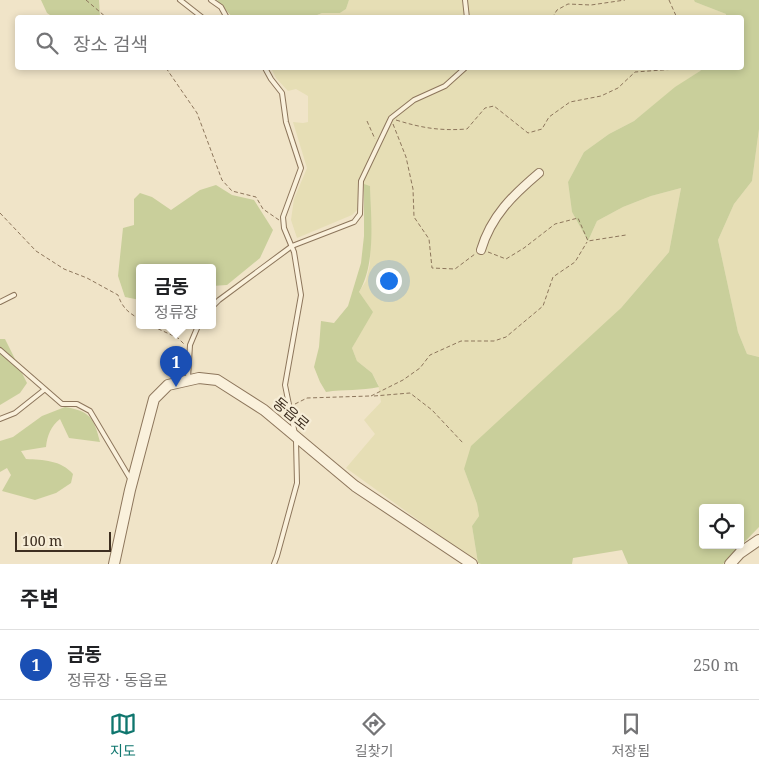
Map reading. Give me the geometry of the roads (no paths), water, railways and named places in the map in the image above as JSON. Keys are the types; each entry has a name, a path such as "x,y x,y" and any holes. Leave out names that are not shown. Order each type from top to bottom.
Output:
{"street":[{"path":"481,250 485,236 503,207 513,194 540,173"},
{"name":"동읍로","path":"114,564 132,482 154,399 168,385 199,378 217,380 264,410 355,486 472,564"},
{"path":"730,564 740,553 759,540"}],"lane":[{"path":"180,0 199,15"},
{"path":"211,0 221,8 225,15"},
{"path":"465,0 467,15"},
{"path":"266,70 282,93 286,122 301,168 283,217 292,246 301,294 285,385 296,437 297,483 274,564"},
{"path":"216,303 292,246 354,222 360,214 361,181 391,118 414,100 445,86 463,70"},
{"path":"0,302 14,295"},
{"path":"188,380 190,345 197,329"},
{"path":"0,350 62,404 78,404 90,411 132,482"},
{"path":"0,419 15,414 44,390"}],"place":[{"name":"금동","path":"176,387"}]}
